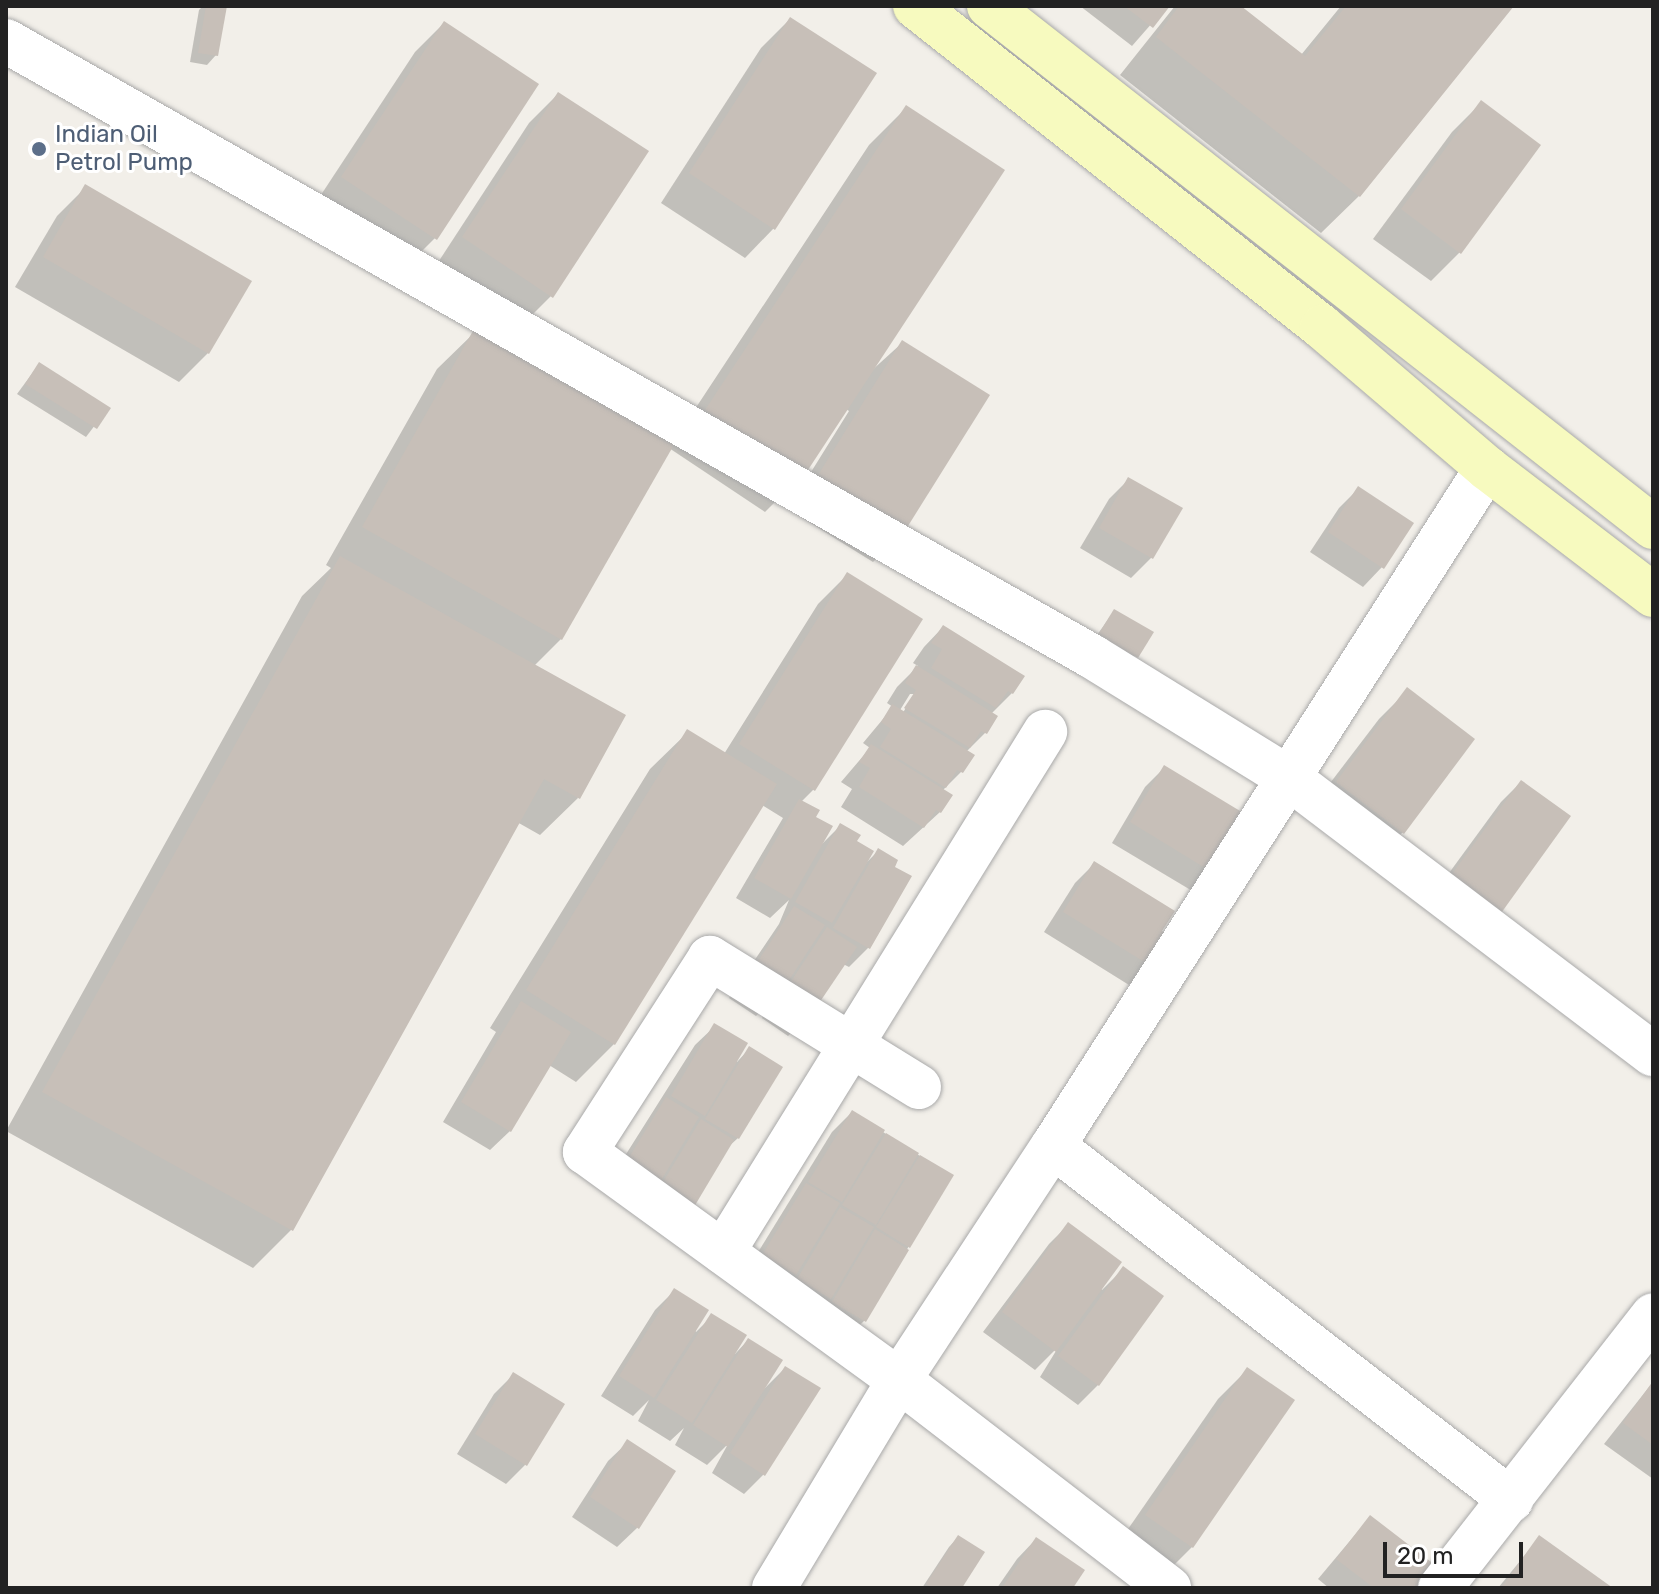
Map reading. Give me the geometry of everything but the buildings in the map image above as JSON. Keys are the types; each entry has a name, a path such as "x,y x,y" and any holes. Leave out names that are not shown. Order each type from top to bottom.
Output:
{"street":[{"path":"915,6 1322,327 1487,468 1653,595"},
{"path":"989,6 1653,527"},
{"path":"6,41 1093,657 1289,778 1653,1054"},
{"path":"774,1588 899,1380 1053,1146 1487,468"},
{"path":"723,1252 1045,732"},
{"path":"919,1087 710,958 585,1152 899,1380 1169,1588"},
{"path":"1053,1146 1511,1500"},
{"path":"1440,1588 1653,1315"}],"place":[{"name":"Indian Oil Petrol Pump","path":"39,149"}]}
